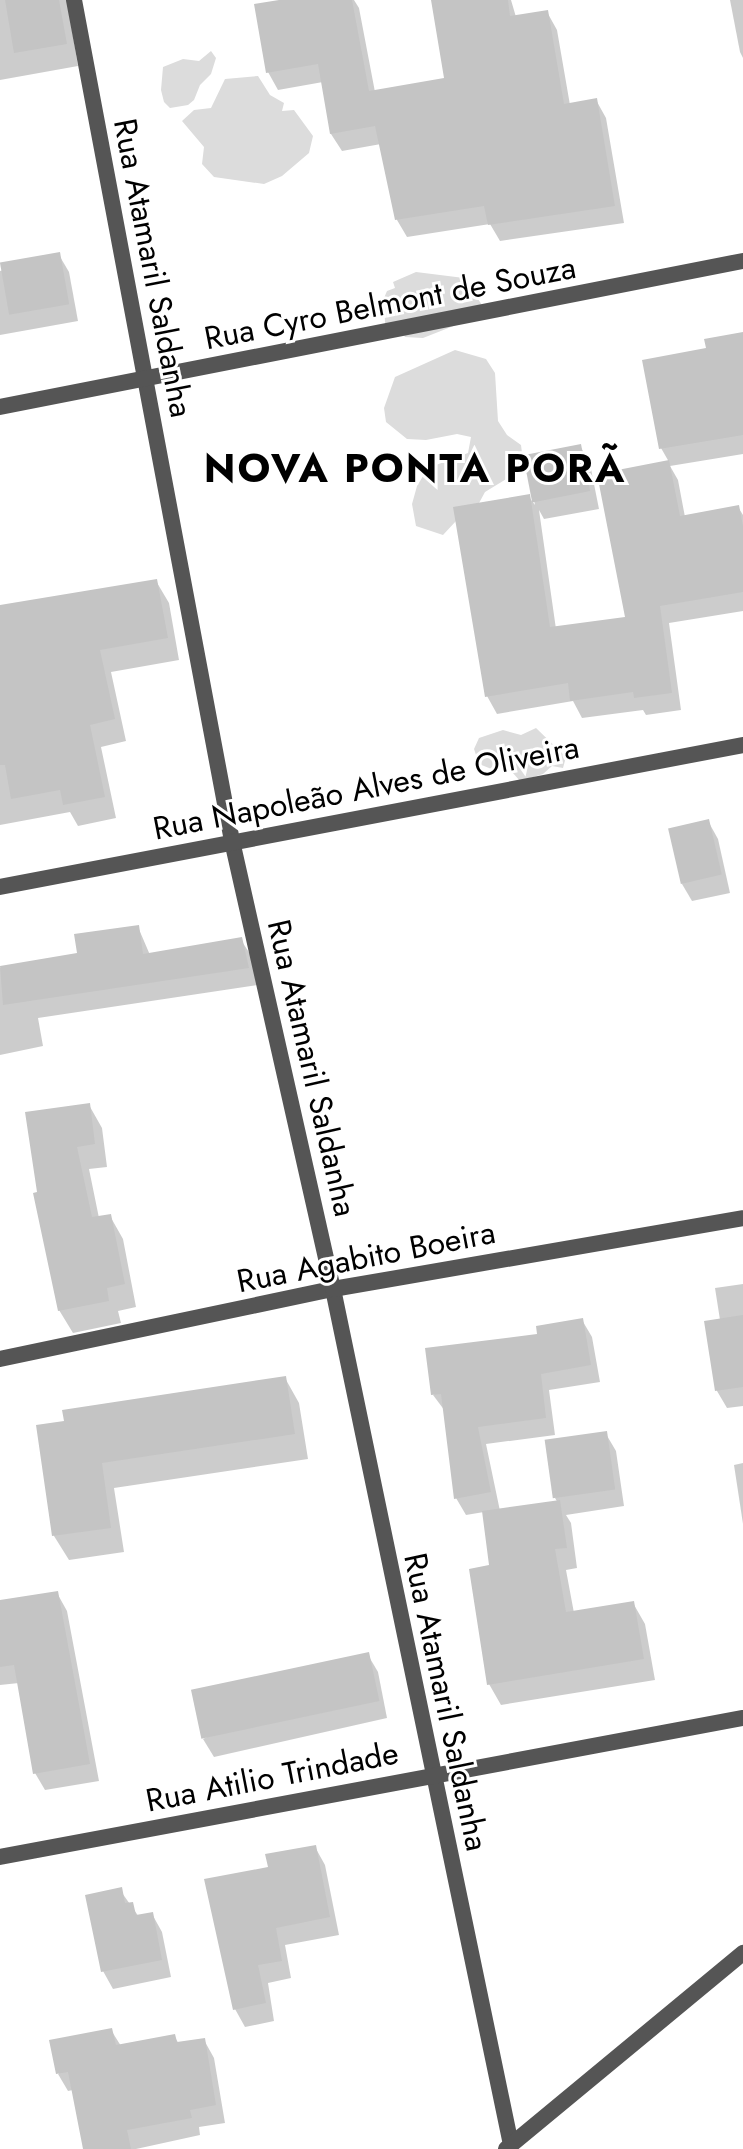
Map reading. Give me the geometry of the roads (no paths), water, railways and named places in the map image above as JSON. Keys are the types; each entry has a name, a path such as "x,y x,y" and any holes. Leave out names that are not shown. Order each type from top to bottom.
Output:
{"street":[{"name":"Rua Atamaril Saldanha","path":"74,0 232,841 333,1289 508,2147"},
{"name":"Rua Cyro Belmont de Souza","path":"0,407 743,261"},
{"name":"Rua Napoleão Alves de Oliveira","path":"0,887 743,745"},
{"name":"Rua Agabito Boeira","path":"0,1359 333,1289 743,1218"},
{"name":"Rua Atilio Trindade","path":"0,1857 743,1718"},
{"path":"508,2147 743,1953"}],"district":[{"name":"NOVA PONTA PORÃ","path":"415,468"}]}
